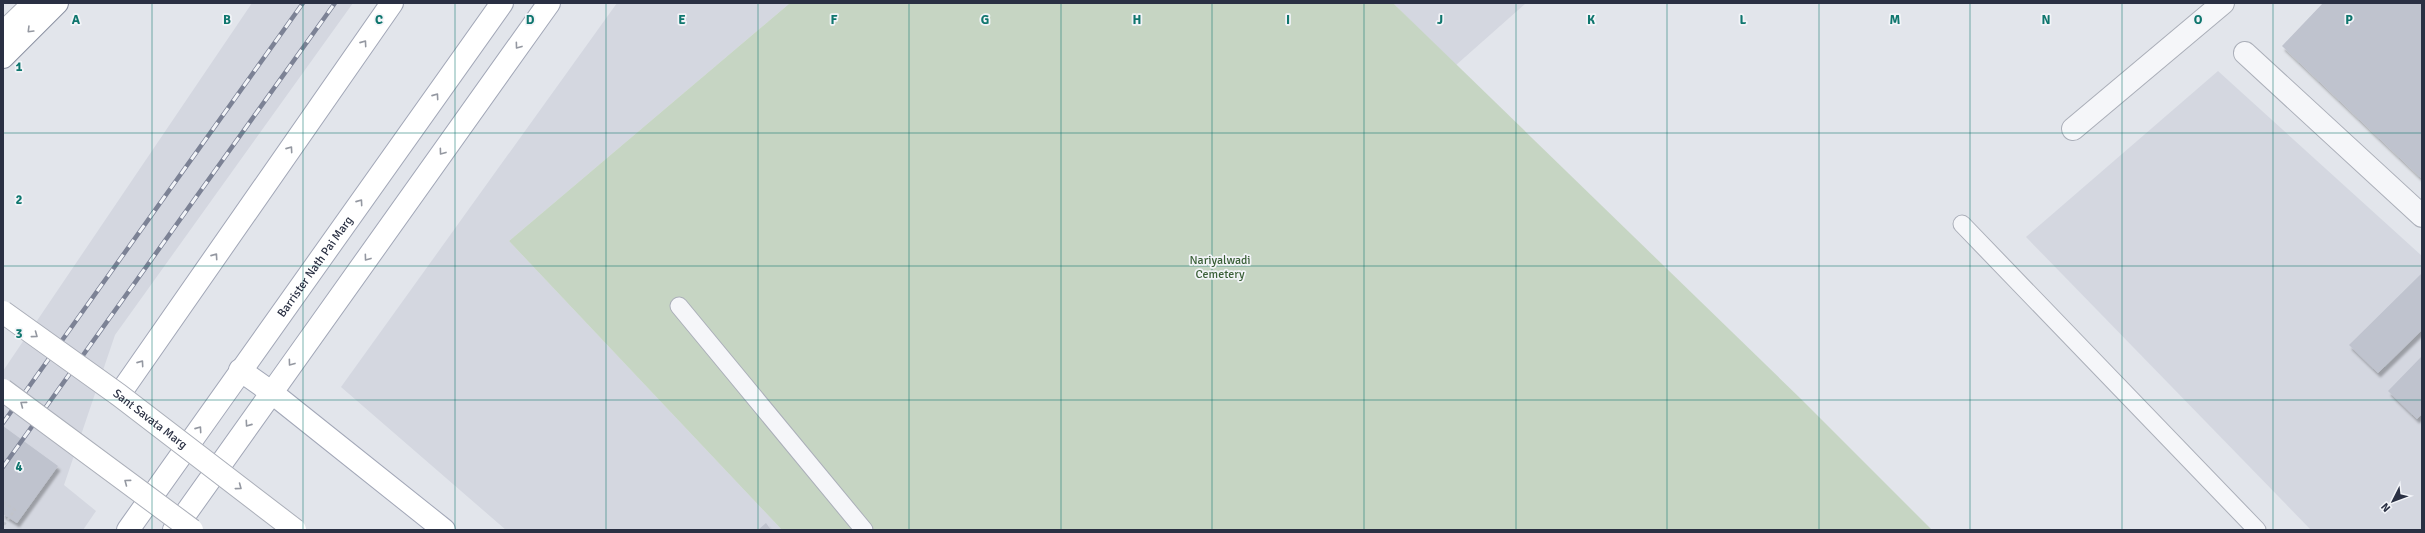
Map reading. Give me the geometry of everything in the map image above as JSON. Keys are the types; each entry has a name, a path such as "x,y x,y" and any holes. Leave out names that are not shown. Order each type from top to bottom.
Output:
{"main road":[{"path":"3,33 34,3"},
{"path":"3,57 57,3"},
{"path":"119,395 392,3"},
{"name":"Barrister Nath Pai Marg","path":"128,530 240,370 502,3"},
{"path":"174,530 549,3"},
{"name":"Sant Savata Marg","path":"3,312 119,395 295,530"},
{"path":"240,370 271,392 444,530"},
{"path":"3,390 192,530"}],"street":[{"path":"2073,129 2223,3"},
{"path":"2245,53 2422,216"}],"lane":[{"path":"1962,224 2257,530"},
{"path":"679,306 864,530"}],"path":[{"path":"3,502 15,510 3,526"}],"shaded area":[{"path":"252,3 353,3 115,335 64,485 96,511 83,530 3,530 3,371"},
{"path":"617,3 790,3 509,241 782,530 506,530 341,387"},
{"path":"1393,3 1526,3 1456,65"},
{"path":"2218,71 2422,256 2422,530 2311,530 2026,237"}],"green space":[{"name":"Nariyalwadi Cemetery","path":"790,3 1393,3 1801,399 1932,530 782,530 509,241"}],"building":[{"path":"2323,3 2422,3 2422,179 2282,46"},
{"path":"2422,273 2422,330 2378,373 2349,345"},
{"path":"2422,356 2422,414 2417,419 2388,391"},
{"path":"3,426 58,466 17,523 3,514"},
{"path":"766,523 771,530 758,530"}],"railway":[{"path":"3,423 303,3"},
{"path":"3,467 335,3"}]}
